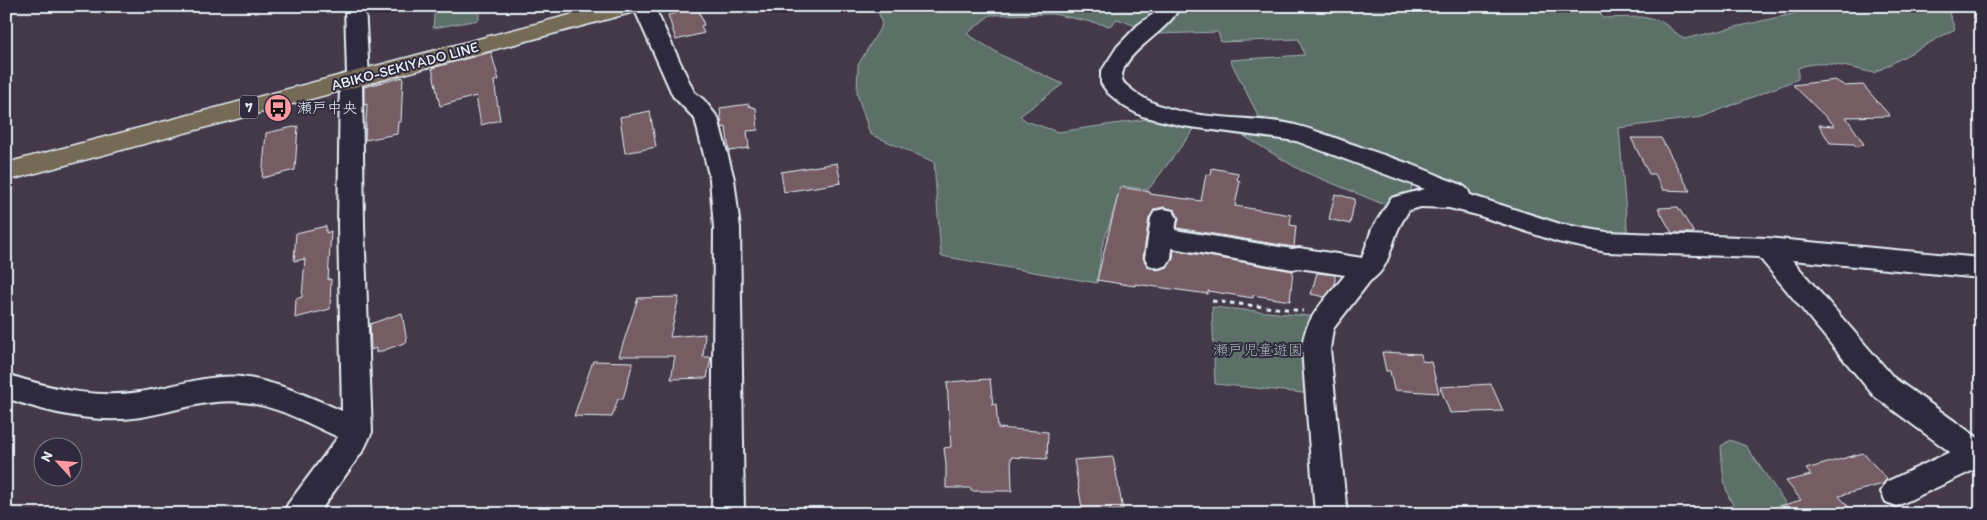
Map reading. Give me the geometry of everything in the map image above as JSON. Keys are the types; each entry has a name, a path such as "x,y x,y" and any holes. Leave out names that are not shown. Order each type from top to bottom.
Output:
{"main road":[{"name":"ABIKO-SEKIYADO LINE","path":"6,172 630,6"}],"street":[{"path":"299,514 354,440 357,432 350,226 355,6"},
{"path":"642,6 684,96 696,105 706,118 722,179 727,228 728,514"},
{"path":"1169,6 1164,16 1146,30 1114,65 1111,78 1115,87 1132,101 1148,110 1176,117 1287,132 1310,138 1444,187 1481,207"},
{"path":"1331,514 1316,349 1317,334 1322,323 1331,314 1334,307 1361,274 1369,269 1375,259 1385,229 1400,204 1421,198 1449,199 1481,207 1558,233 1606,242 1766,248 1981,268"},
{"path":"1161,238 1369,269"},
{"path":"1766,248 1884,388 1975,453 1897,492"},
{"path":"6,386 87,407 130,406 224,389 259,393 290,402 357,432"}],"path":[{"path":"1212,301 1331,314"}],"green space":[{"path":"435,6 479,6 479,20 433,28"},
{"path":"877,6 1091,6 1117,12 1124,6 1596,6 1603,18 1641,17 1661,21 1684,39 1826,6 1972,6 1949,13 1955,29 1874,73 1836,65 1807,65 1798,68 1798,79 1702,117 1619,128 1628,239 1560,228 1263,125 1230,60 1304,55 1299,39 1221,42 1218,32 1158,34 1117,19 1110,26 1053,14 990,15 967,34 1003,56 1063,84 1020,116 1026,121 1058,132 1161,117 1199,123 1148,190 1122,186 1102,247 1097,283 941,256 934,162 870,134 857,94 858,65 882,25"},
{"path":"1234,130 1290,135 1412,176 1411,195 1390,207 1300,170"},
{"name":"瀬戸児童遊園","path":"1212,307 1320,317 1313,394 1215,384"},
{"path":"1730,440 1746,446 1793,514 1740,514 1734,507 1724,482 1721,446"}],"building":[{"path":"698,8 704,25 701,26 704,33 676,40 668,15"},
{"path":"491,52 499,80 494,81 500,120 481,125 476,96 440,106 432,68"},
{"path":"403,77 401,122 398,122 397,134 365,140 367,104 364,105 364,87"},
{"path":"1835,80 1845,86 1863,85 1890,116 1846,117 1864,144 1857,147 1854,144 1830,143 1819,125 1835,126 1793,85"},
{"path":"749,104 749,106 756,108 758,130 747,131 749,148 729,151 726,127 722,128 720,108"},
{"path":"650,111 656,147 625,153 620,117"},
{"path":"298,126 295,170 262,178 266,133"},
{"path":"1631,138 1661,138 1690,191 1663,190 1655,174 1649,174"},
{"path":"837,163 841,183 784,192 781,172"},
{"path":"1212,168 1238,173 1237,180 1240,181 1235,206 1291,215 1290,225 1296,226 1294,247 1177,228 1179,218 1175,210 1164,207 1155,209 1149,218 1143,258 1147,266 1157,270 1168,267 1173,259 1174,250 1293,271 1290,301 1253,295 1253,298 1208,291 1208,294 1097,280 1120,187 1150,192 1150,194 1201,201 1206,174 1211,175"},
{"path":"1335,194 1355,199 1350,224 1329,219"},
{"path":"1678,207 1694,233 1672,233 1658,208"},
{"path":"326,226 326,233 331,231 328,280 331,279 330,309 295,318 296,299 302,297 305,259 294,261 296,233"},
{"path":"1317,273 1335,275 1335,284 1325,297 1311,294"},
{"path":"679,297 670,337 705,334 703,357 711,357 707,378 671,379 675,356 619,356 638,298"},
{"path":"402,313 407,342 376,353 376,348 371,350 370,324"},
{"path":"1382,352 1421,354 1422,361 1431,362 1439,393 1394,390 1390,371 1386,371"},
{"path":"593,361 633,362 623,399 618,399 612,417 574,416"},
{"path":"990,379 993,405 996,404 998,428 1048,432 1047,459 1011,457 1012,491 971,491 971,488 946,488 944,448 951,447 947,382"},
{"path":"1491,384 1503,411 1450,413 1440,387"},
{"path":"1863,453 1887,479 1883,484 1839,496 1855,514 1770,514 1770,509 1801,500 1786,481 1811,475 1806,469"},
{"path":"1113,457 1123,510 1104,511 1104,514 1083,514 1074,460"}],"place":[{"name":"瀬戸中央","path":"278,108"}]}
